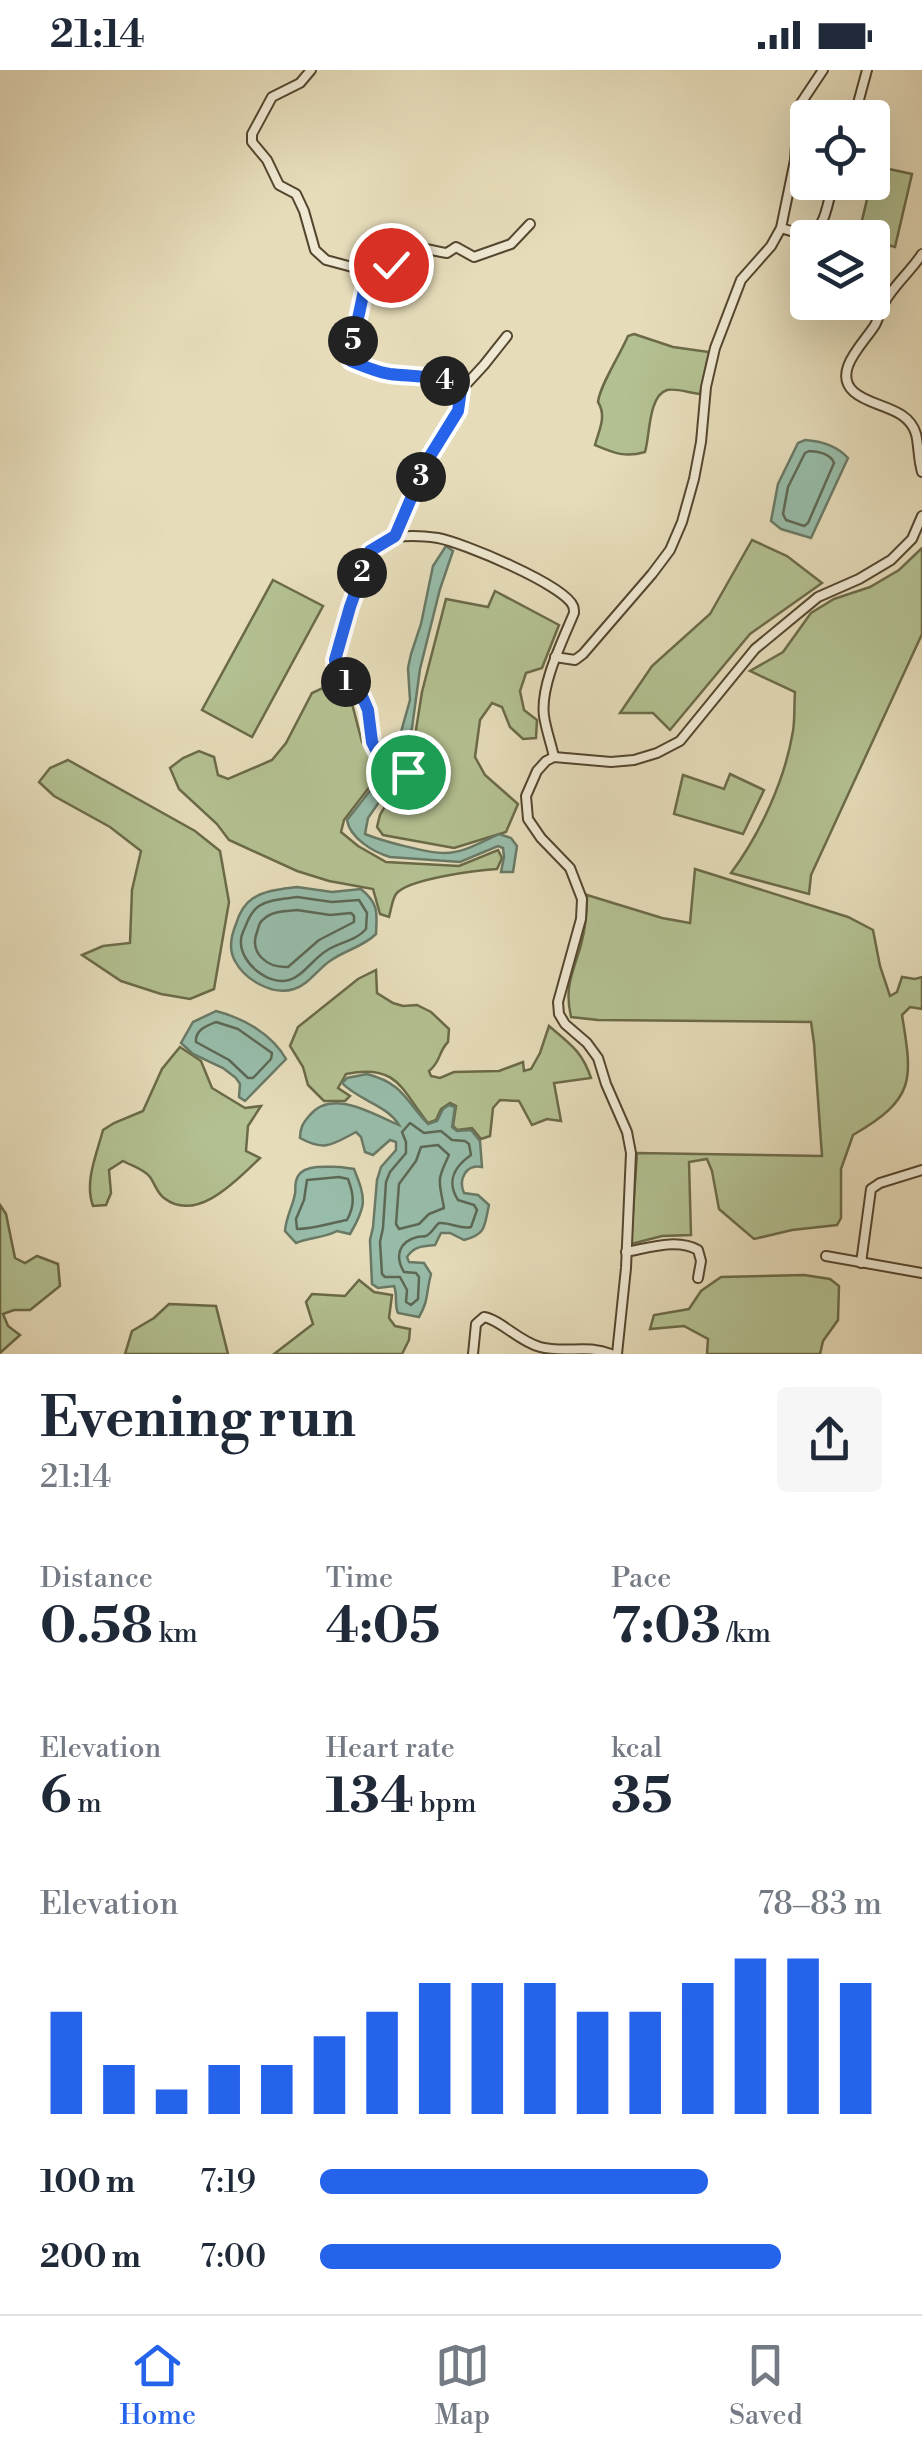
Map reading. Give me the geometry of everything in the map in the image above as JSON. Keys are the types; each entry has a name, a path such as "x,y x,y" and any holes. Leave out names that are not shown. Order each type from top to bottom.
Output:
{"street":[{"path":"311,70 300,83 272,97 252,134 252,142 279,186 296,194 315,250 326,260 365,273 391,265 399,244 404,243 447,252 456,247 474,257 511,244 530,224"},
{"path":"556,657 575,660 583,654 670,550 694,479 715,348 741,280 771,246 780,228 796,160 801,103 823,70"},
{"path":"859,100 867,70"},
{"path":"780,228 816,232 828,200"},
{"path":"922,254 884,302 876,324 846,370 852,391 908,419 917,436 922,472"},
{"path":"365,273 351,361 389,374 438,379 461,390"},
{"path":"395,536 427,461 458,411 461,390 507,336"},
{"path":"473,1354 476,1324 484,1317 494,1319 518,1338 545,1348 589,1348 614,1354 626,1252 631,1154 598,1058 559,1014 558,1002 582,898 570,868 528,819 526,796 536,772 554,757 634,760 680,740 756,649 818,597 892,560 912,538 922,516"},
{"path":"408,772 376,750 362,696 336,670 335,660 370,551 395,536 455,543 516,567 570,601 574,614 556,657 544,702 554,757"},
{"path":"861,1263 871,1189 922,1170"},
{"path":"626,1252 681,1243 690,1246 698,1250 698,1278"},
{"path":"826,1256 922,1272"}],"shaded area":[{"path":"890,169 912,174 895,247 890,246 890,220 862,220 867,200 890,200"},
{"path":"634,334 673,347 709,352 700,394 667,390 661,394 653,408 645,452 625,455 595,445 602,418 598,402 628,336"},
{"path":"752,540 787,556 822,583 750,634 670,730 653,713 620,713 652,666 710,614"},
{"path":"922,548 922,634 811,875 809,894 731,873 770,806 794,726 795,692 750,671 783,652 811,613 834,599 870,587 899,570"},
{"path":"273,580 323,606 252,737 202,710"},
{"path":"495,591 559,625 542,668 526,673 520,691 524,710 537,720 536,738 523,739 510,727 502,707 492,703 480,720 475,757 485,775 518,804 506,832 454,848 383,835 377,827 380,815 399,782 415,736 446,599 488,607"},
{"path":"327,686 350,696 362,742 384,768 344,820 341,832 386,862 459,866 498,850 502,858 497,869 414,884 396,894 389,917 380,914 373,889 297,871 229,840 179,789 170,768 199,751 214,757 218,775 228,779 272,760 286,743 312,693"},
{"path":"68,760 195,831 220,851 229,902 214,989 190,999 161,994 121,981 82,955 103,946 130,943 132,890 141,851 110,827 54,796 39,782 50,768"},
{"path":"730,774 764,790 743,834 674,814 683,775 724,789"},
{"path":"695,869 848,917 873,930 890,996 897,992 902,977 922,977 922,1009 910,1007 902,1015 908,1057 905,1086 888,1110 853,1135 841,1169 841,1218 837,1225 754,1239 719,1209 707,1159 689,1162 691,1235 662,1236 631,1244 637,1153 822,1156 811,1022 571,1017 569,988 584,933 587,895 690,923"},
{"path":"376,970 377,993 393,1003 417,1005 431,1012 449,1029 448,1042 429,1071 431,1076 499,1071 523,1062 524,1071 531,1069 549,1026 579,1054 591,1078 554,1083 561,1121 547,1119 532,1125 519,1101 500,1100 493,1108 490,1136 481,1139 472,1128 457,1130 453,1126 456,1106 450,1103 441,1109 436,1120 428,1123 397,1082 377,1073 346,1074 338,1088 350,1096 345,1101 324,1101 308,1085 303,1067 290,1046 298,1027 358,979"},
{"path":"180,1047 201,1061 212,1088 245,1108 261,1106 248,1126 246,1151 260,1158 216,1196 190,1206 164,1198 147,1174 123,1161 109,1170 111,1193 106,1205 93,1206 91,1177 103,1130 143,1111 162,1069"},
{"path":"0,1205 6,1214 15,1258 25,1263 37,1256 58,1264 60,1286 30,1310 3,1314 8,1326 20,1335 0,1353"},
{"path":"804,1275 830,1279 839,1286 838,1320 823,1341 820,1354 707,1354 708,1339 684,1326 650,1329 654,1315 689,1309 701,1291 721,1277"},
{"path":"359,1280 374,1292 392,1295 389,1318 395,1326 410,1329 402,1354 274,1354 313,1324 306,1302 312,1294 345,1296"},
{"path":"169,1304 216,1306 228,1354 125,1354 132,1331"}],"water":[{"path":"805,440 828,445 848,458 811,538 781,529 771,521 778,484 798,443"},
{"path":"446,546 453,551 420,669 412,728 397,776 368,818 365,834 445,853 466,849 499,834 511,838 517,846 513,872 501,872 503,848 498,846 460,862 390,857 363,843 347,820 388,768 399,739 410,700 411,654 433,566"},
{"path":"297,887 332,892 361,889 376,909 376,934 330,961 299,987 277,990 260,985 245,974 235,961 232,938 240,913 249,901 268,892"},
{"path":"216,1011 256,1028 286,1059 245,1101 239,1097 240,1084 236,1078 181,1043 193,1022"},
{"path":"367,1074 396,1088 428,1124 437,1121 449,1105 455,1107 452,1127 457,1131 471,1130 480,1141 482,1167 468,1170 462,1183 464,1193 478,1195 489,1205 485,1224 481,1232 464,1240 441,1233 435,1245 416,1249 407,1257 409,1262 424,1263 431,1274 419,1317 398,1313 394,1286 378,1288 372,1284 370,1240 377,1180 381,1167 396,1150 396,1142 390,1140 373,1155 365,1152 356,1132 323,1145 300,1138 309,1116 329,1104 353,1106 399,1125 387,1112 342,1083 347,1078"},
{"path":"314,1167 354,1169 362,1195 362,1209 350,1234 337,1231 296,1243 285,1231 298,1175"}],"route":[{"path":"391,265 365,273 351,361 389,374 454,384 462,396 458,411 427,461 395,536 370,551 335,660 343,680 362,696 376,750 408,772"}]}
